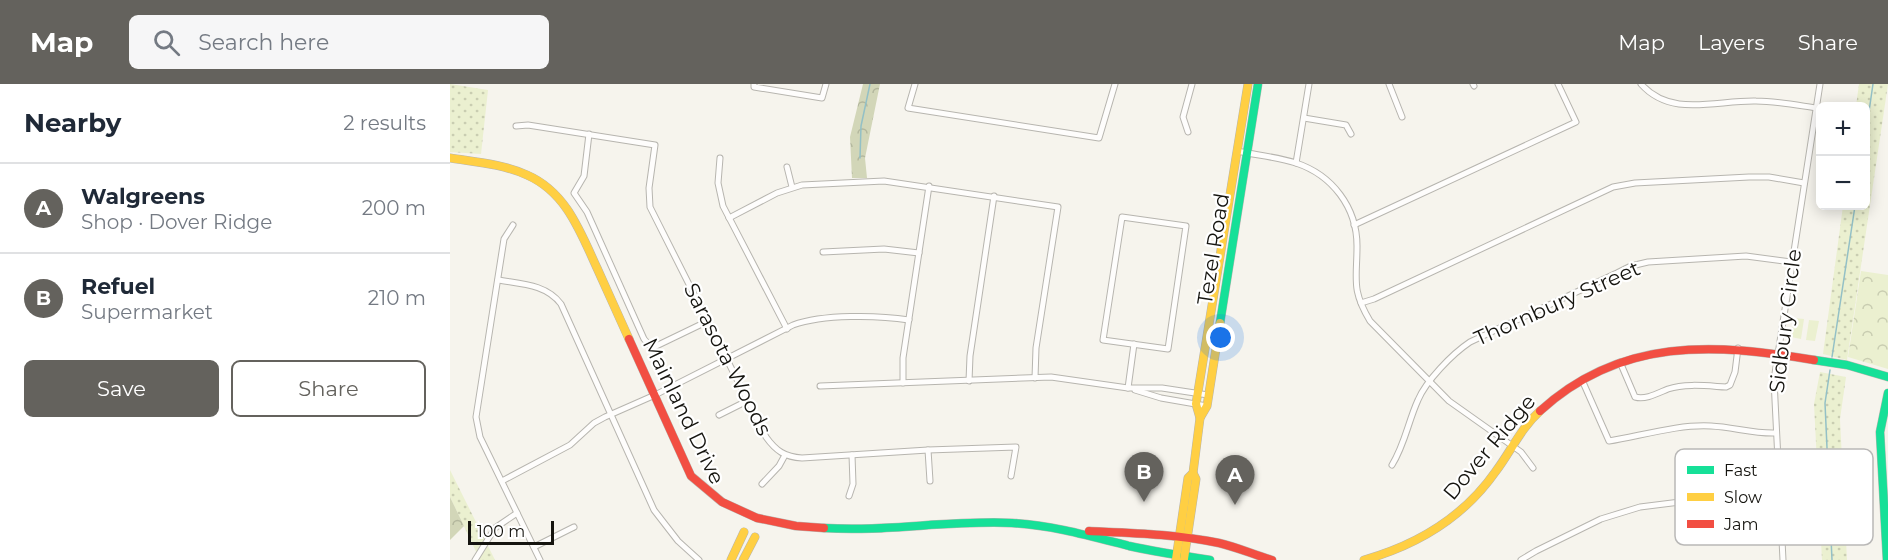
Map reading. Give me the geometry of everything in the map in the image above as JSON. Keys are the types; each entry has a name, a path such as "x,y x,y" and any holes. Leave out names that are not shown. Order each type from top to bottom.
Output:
{"main road":[{"name":"Tezel Road","path":"1200,418 1196,404 1248,84"},
{"name":"Tezel Road","path":"1180,558 1184,537 1188,478 1193,473 1200,418 1207,406 1258,84"},
{"name":"Mainland Drive","path":"450,158 512,168 523,172 543,183 565,204 579,228 691,476 708,501"},
{"name":"Dover Ridge","path":"1364,560 1413,543 1458,513 1492,477 1534,417 1582,380 1620,362 1673,349 1699,346 1738,348 1864,369 1888,377"},
{"path":"1887,560 1880,432 1888,393"},
{"path":"894,537 940,527 988,522 1015,523 1072,530 1184,537 1222,544 1255,559 1272,560"},
{"path":"736,527 767,542"},
{"path":"1072,530 1180,558 1210,560"},
{"path":"731,560 744,532"},
{"path":"743,560 755,537"}],"street":[{"path":"754,86 822,98 826,84"},
{"path":"915,84 908,108 1099,138 1115,84"},
{"path":"1188,132 1183,117 1192,84"},
{"path":"1296,163 1309,84"},
{"path":"1389,84 1402,117"},
{"path":"1354,225 1576,122 1558,84"},
{"path":"1641,84 1649,93 1663,101 1679,105 1756,100 1816,108"},
{"name":"Sidbury Circle","path":"1817,102 1820,84"},
{"name":"Sidbury Circle","path":"1777,449 1774,380 1816,108"},
{"path":"1304,118 1346,125 1351,134"},
{"name":"Sarasota Woods","path":"516,126 528,125 655,145 648,196 650,207 766,437 785,455 802,458 1016,447 1011,476"},
{"path":"589,134 584,176 574,193 587,212 644,339 652,348 708,321"},
{"path":"1237,151 1296,163 1319,174 1333,186 1348,207 1354,225 1357,241 1355,284 1360,303 1375,328 1449,401 1526,457 1533,468"},
{"path":"720,158 719,191 729,218 787,329"},
{"path":"787,167 792,187"},
{"path":"1360,303 1374,299 1613,188 1635,183 1749,177 1769,177 1804,183"},
{"path":"729,218 792,187 810,184 884,181 930,186 1058,207 1036,348 1035,378"},
{"path":"903,383 903,358 930,186"},
{"path":"969,381 970,357 994,196"},
{"path":"1122,217 1186,226 1168,349 1134,344 1103,340 1122,217"},
{"path":"513,225 504,239 476,417 480,437 540,560"},
{"path":"823,252 884,249 919,253"},
{"name":"Thornbury Street","path":"1392,465 1404,442 1417,402 1429,382 1455,354 1470,342 1631,266 1648,262 1746,256 1791,262"},
{"path":"498,280 541,288 557,298 654,510 678,541 699,560"},
{"path":"502,481 570,445 594,423 804,321 883,316 909,320"},
{"path":"1128,388 1134,344"},
{"path":"1620,362 1635,397 1641,398 1672,388 1730,385 1735,372 1738,348"},
{"path":"820,386 1061,378 1128,388 1161,398 1207,406"},
{"path":"1582,380 1609,441 1700,426 1776,433"},
{"path":"1128,388 1162,388 1208,395"},
{"path":"718,416 747,401"},
{"path":"928,450 930,481"},
{"path":"762,484 779,466 785,455"},
{"path":"849,496 853,484 852,455"},
{"path":"1521,560 1536,550 1601,519 1640,507 1675,503"},
{"path":"475,560 495,528 517,513"},
{"path":"534,547 574,527"},
{"name":"Sidbury Circle","path":"1782,545 1783,560"}],"green space":[{"path":"450,84 488,90 481,154 450,152"},
{"path":"863,84 880,84 865,158 867,178 852,178 850,137"},
{"path":"1859,84 1888,84 1870,205 1870,102 1857,102"},
{"path":"1842,210 1869,210 1847,360 1823,354"},
{"path":"1861,271 1888,275 1888,369 1848,357"},
{"path":"1794,318 1804,319 1801,339 1791,337"},
{"path":"1809,320 1819,321 1815,341 1806,340"},
{"path":"1820,372 1846,377 1840,419 1841,449 1816,449 1814,404"},
{"path":"450,470 495,560 480,560 450,497"},
{"path":"450,497 464,526 450,540"},
{"path":"1821,545 1846,545 1847,560 1822,560"}],"waterway":[{"path":"860,158 861,126 870,84"},
{"path":"1870,105 1873,84"},
{"path":"1832,357 1854,210"},
{"path":"1827,449 1825,403 1830,370"},
{"path":"1831,545 1832,560"}],"traffic: fast":[{"path":"1220,323 1258,84"},
{"path":"1814,360 1847,365 1888,377"},
{"path":"1887,560 1880,432 1888,393"},
{"path":"824,528 847,529 965,523 1027,524 1149,550 1210,560"}],"traffic: slow":[{"path":"1200,418 1196,404 1248,84"},
{"path":"450,158 518,171 541,182 562,202 578,227 629,339"},
{"path":"1176,559 1188,478 1193,473 1200,418 1207,406 1220,323"},
{"path":"1364,560 1384,554 1421,537 1454,515 1483,487 1522,432 1540,411"},
{"path":"1184,559 1196,479 1193,473"},
{"path":"731,560 744,532"},
{"path":"743,560 755,537"}],"traffic: jam":[{"path":"629,339 691,476 722,502 757,518 796,526 824,528"},
{"path":"1540,411 1571,387 1603,369 1636,358 1670,351 1740,350 1814,360"},
{"path":"1089,531 1154,534 1203,540 1272,560"}],"place":[{"name":"Refuel","path":"1144,502"},
{"name":"Walgreens","path":"1235,505"}]}
